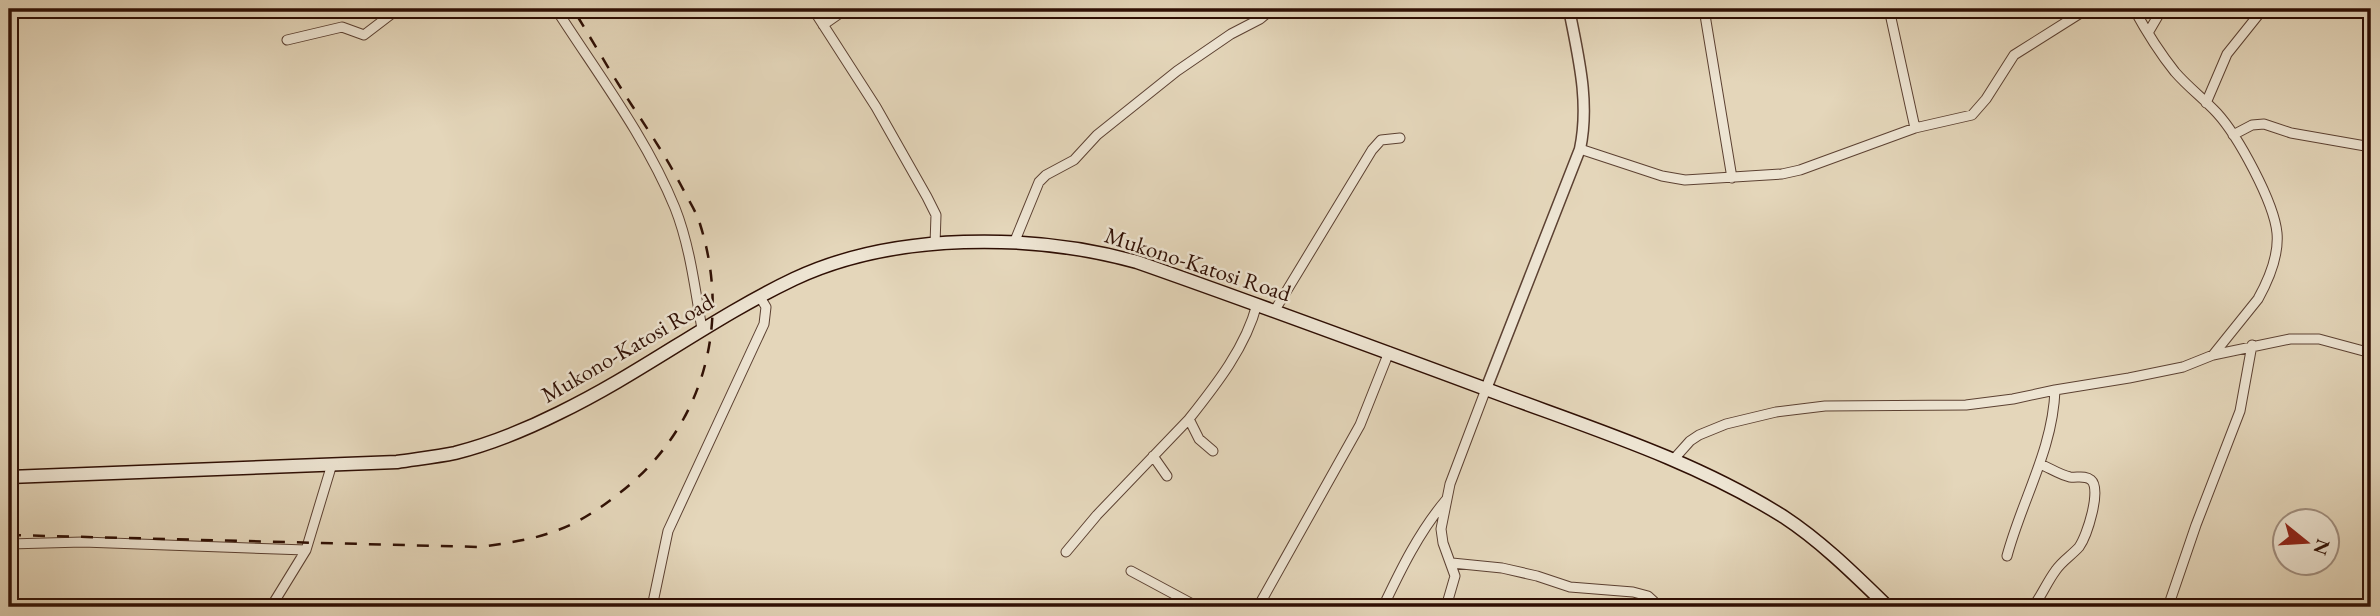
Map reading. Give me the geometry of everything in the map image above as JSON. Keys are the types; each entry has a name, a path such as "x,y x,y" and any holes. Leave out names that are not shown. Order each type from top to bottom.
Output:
{"main road":[{"name":"Mukono-Katosi Road","path":"9,477 397,462 455,453 558,414 760,297 829,266 860,256 936,244 1014,243 1099,252 1137,262 1389,352 1674,460 1745,493 1786,519 1835,557 1888,607"}],"street":[{"path":"288,40 342,27 364,35 398,9"},
{"path":"556,9 628,120 654,164 675,209 689,255 702,329"},
{"path":"813,9 876,107 927,197 936,215 936,244"},
{"path":"823,26 846,9"},
{"path":"1014,243 1034,191 1046,175 1074,160 1097,135 1177,71 1272,9"},
{"path":"1446,607 1455,576 1441,529 1450,484 1580,149 1585,122 1584,89 1569,9"},
{"path":"1704,9 1732,178"},
{"path":"1889,9 1915,128"},
{"path":"1580,149 1662,176 1698,181 1800,170 1915,128 1972,115 1986,99 2014,55 2087,9"},
{"path":"2134,9 2175,71 2218,114 2233,135 2267,198 2275,221 2277,240 2267,279 2258,299 2213,355"},
{"path":"2148,33 2162,9"},
{"path":"2206,103 2227,54 2263,9"},
{"path":"2233,135 2252,125 2264,124 2291,133 2371,147"},
{"path":"1275,310 1372,150 1381,140 1400,138"},
{"path":"652,607 668,531 764,324 766,307 760,297"},
{"path":"1066,552 1097,515 1189,419 1227,367 1252,322 1257,304"},
{"path":"1674,460 1690,441 1699,435 1726,424 1776,412 1825,406 1966,405 2013,399 2156,373 2252,345 2290,339 2319,339 2371,353"},
{"path":"2168,607 2240,411 2252,345"},
{"path":"1258,607 1278,576 1360,425 1389,352"},
{"path":"2007,556 2012,534 2040,464 2051,421 2055,390"},
{"path":"1189,419 1199,439 1213,451"},
{"path":"1153,456 1167,476"},
{"path":"271,607 306,550 332,464"},
{"path":"2033,607 2046,590 2058,566 2078,548 2084,538 2096,494 2096,486 2091,480 2085,477 2070,477 2040,464"},
{"path":"1383,607 1427,523 1447,498"},
{"path":"9,544 83,542 306,550"},
{"path":"1452,563 1502,568 1570,587 1633,592 1648,596 1660,607"},
{"path":"1131,571 1198,607"}],"railway":[{"path":"9,535 480,547 520,541 574,523 610,500 647,469 671,439 689,407 703,373 713,300 709,262 694,209 573,9"}]}
